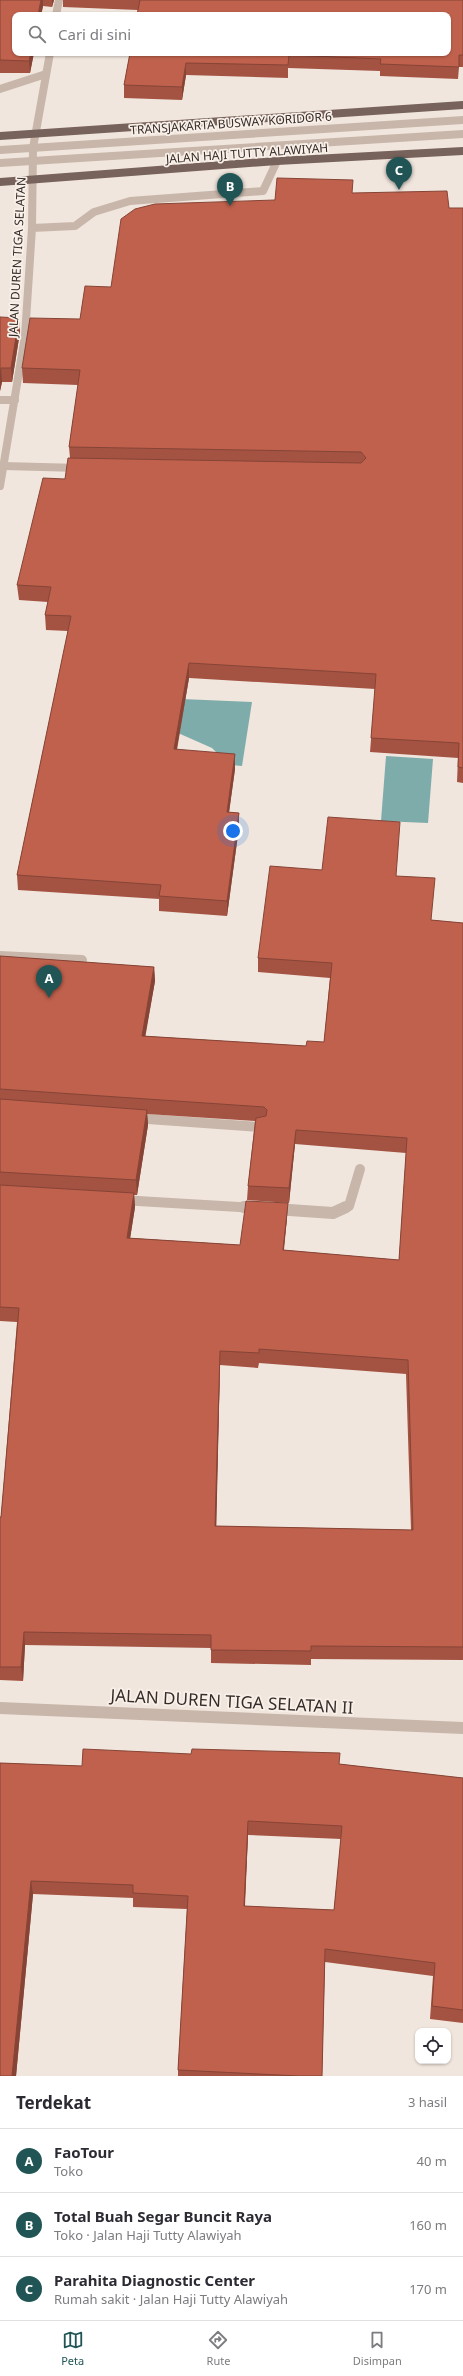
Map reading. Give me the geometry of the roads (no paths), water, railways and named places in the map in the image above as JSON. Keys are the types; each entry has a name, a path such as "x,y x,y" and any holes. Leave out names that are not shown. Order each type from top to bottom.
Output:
{"main road":[{"path":"0,136 463,105"},
{"name":"JALAN HAJI TUTTY ALAWIYAH","path":"0,182 277,161 463,151"}],"street":[{"path":"57,12 59,0"},
{"name":"JALAN DUREN TIGA SELATAN","path":"0,486 16,400 25,336 32,228 34,133 49,56"},
{"path":"0,89 46,74"},
{"name":"TRANSJAKARTA BUSWAY KORIDOR 6","path":"0,150 463,120"},
{"name":"TRANSJAKARTA BUSWAY KORIDOR 6","path":"0,163 463,134"},
{"path":"32,228 76,226 94,212 130,201 263,191 277,161"},
{"path":"0,400 16,400"},
{"path":"3,466 85,468"},
{"path":"0,956 82,960"},
{"path":"126,1117 261,1127"},
{"path":"111,1199 333,1212 349,1206 360,1168"},
{"name":"JALAN DUREN TIGA SELATAN II","path":"0,1708 463,1728"}],"water":[{"path":"182,699 252,702 242,766 220,764 220,756 212,748 178,733"},
{"path":"386,756 433,759 428,823 381,821"}],"place":[{"name":"Parahita Diagnostic Center","path":"399,190"},
{"name":"Total Buah Segar Buncit Raya","path":"230,206"},
{"name":"FaoTour","path":"49,998"}]}
